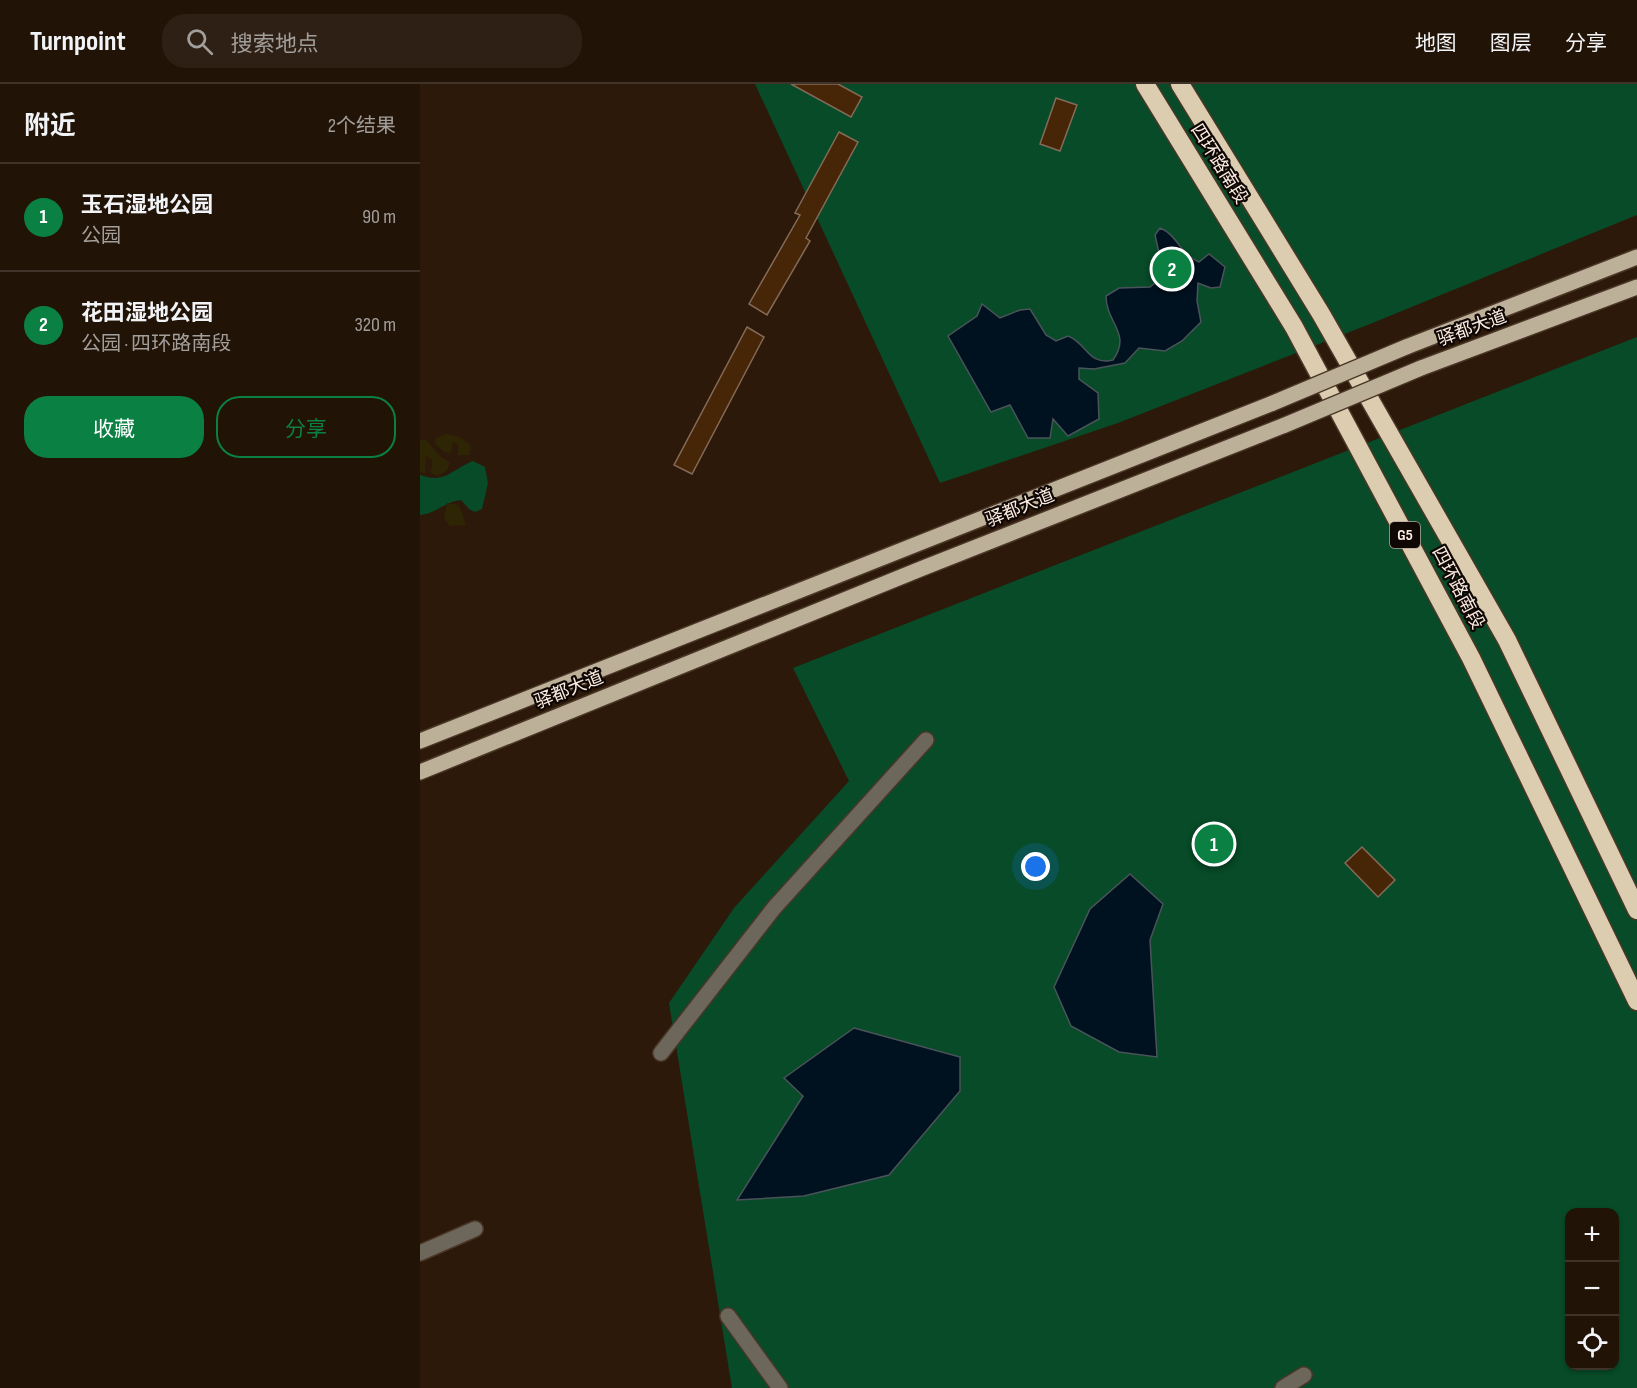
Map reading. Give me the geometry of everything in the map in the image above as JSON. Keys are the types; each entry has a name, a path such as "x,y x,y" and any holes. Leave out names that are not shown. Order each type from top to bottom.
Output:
{"highway":[{"name":"四环路南段","path":"1145,84 1294,327 1471,658 1637,1001"},
{"name":"四环路南段","path":"1180,84 1321,314 1507,640 1637,910"}],"main road":[{"name":"驿都大道","path":"420,741 1637,257"},
{"name":"驿都大道","path":"420,772 912,572 1285,425 1421,368 1637,287"}],"street":[{"path":"661,1053 774,908 926,740"},
{"path":"420,1253 476,1229"},
{"path":"728,1316 780,1388"},
{"path":"1284,1388 1304,1375"}],"green space":[{"path":"755,84 1637,84 1637,215 1370,324 1118,423 940,483"},
{"path":"1637,337 1637,1388 732,1388 669,1003 734,908 849,781 793,668"},
{"path":"473,461 485,467 488,483 482,509 475,512 461,500 420,515 420,475 442,477"}],"sand":[{"path":"445,434 460,437 468,443 471,446 469,455 458,455 458,445 453,442 451,453 445,452 435,444 436,438"},
{"path":"420,440 426,440 440,456 450,463 447,470 438,476 430,473 432,460 426,456 425,474 420,471"},
{"path":"447,503 459,505 466,525 450,526 444,519"}],"water":[{"path":"1160,228 1171,235 1193,259 1199,262 1209,254 1225,267 1220,287 1211,288 1198,283 1197,301 1201,322 1182,341 1165,351 1139,348 1125,363 1094,369 1079,368 1079,379 1098,393 1099,419 1068,436 1053,419 1050,438 1028,438 1010,405 991,412 948,336 977,316 982,304 1000,318 1020,310 1030,309 1046,335 1056,341 1068,336 1098,360 1113,360 1120,342 1106,296 1119,288 1150,287 1159,280 1163,270 1155,235"},
{"path":"1130,874 1163,904 1150,940 1157,1057 1119,1052 1071,1026 1054,987 1090,909"},
{"path":"854,1028 960,1057 960,1091 889,1175 804,1196 737,1200 803,1096 784,1078"}],"building":[{"path":"791,84 838,84 862,97 851,117"},
{"path":"1056,98 1077,105 1060,151 1040,144"},
{"path":"839,132 858,142 806,238 810,241 767,315 749,304 800,215 795,213"},
{"path":"747,327 764,337 692,474 674,465"},
{"path":"1362,847 1395,880 1378,897 1345,863"}],"place":[{"name":"花田湿地公园","path":"1172,269"},
{"name":"玉石湿地公园","path":"1214,844"}]}
